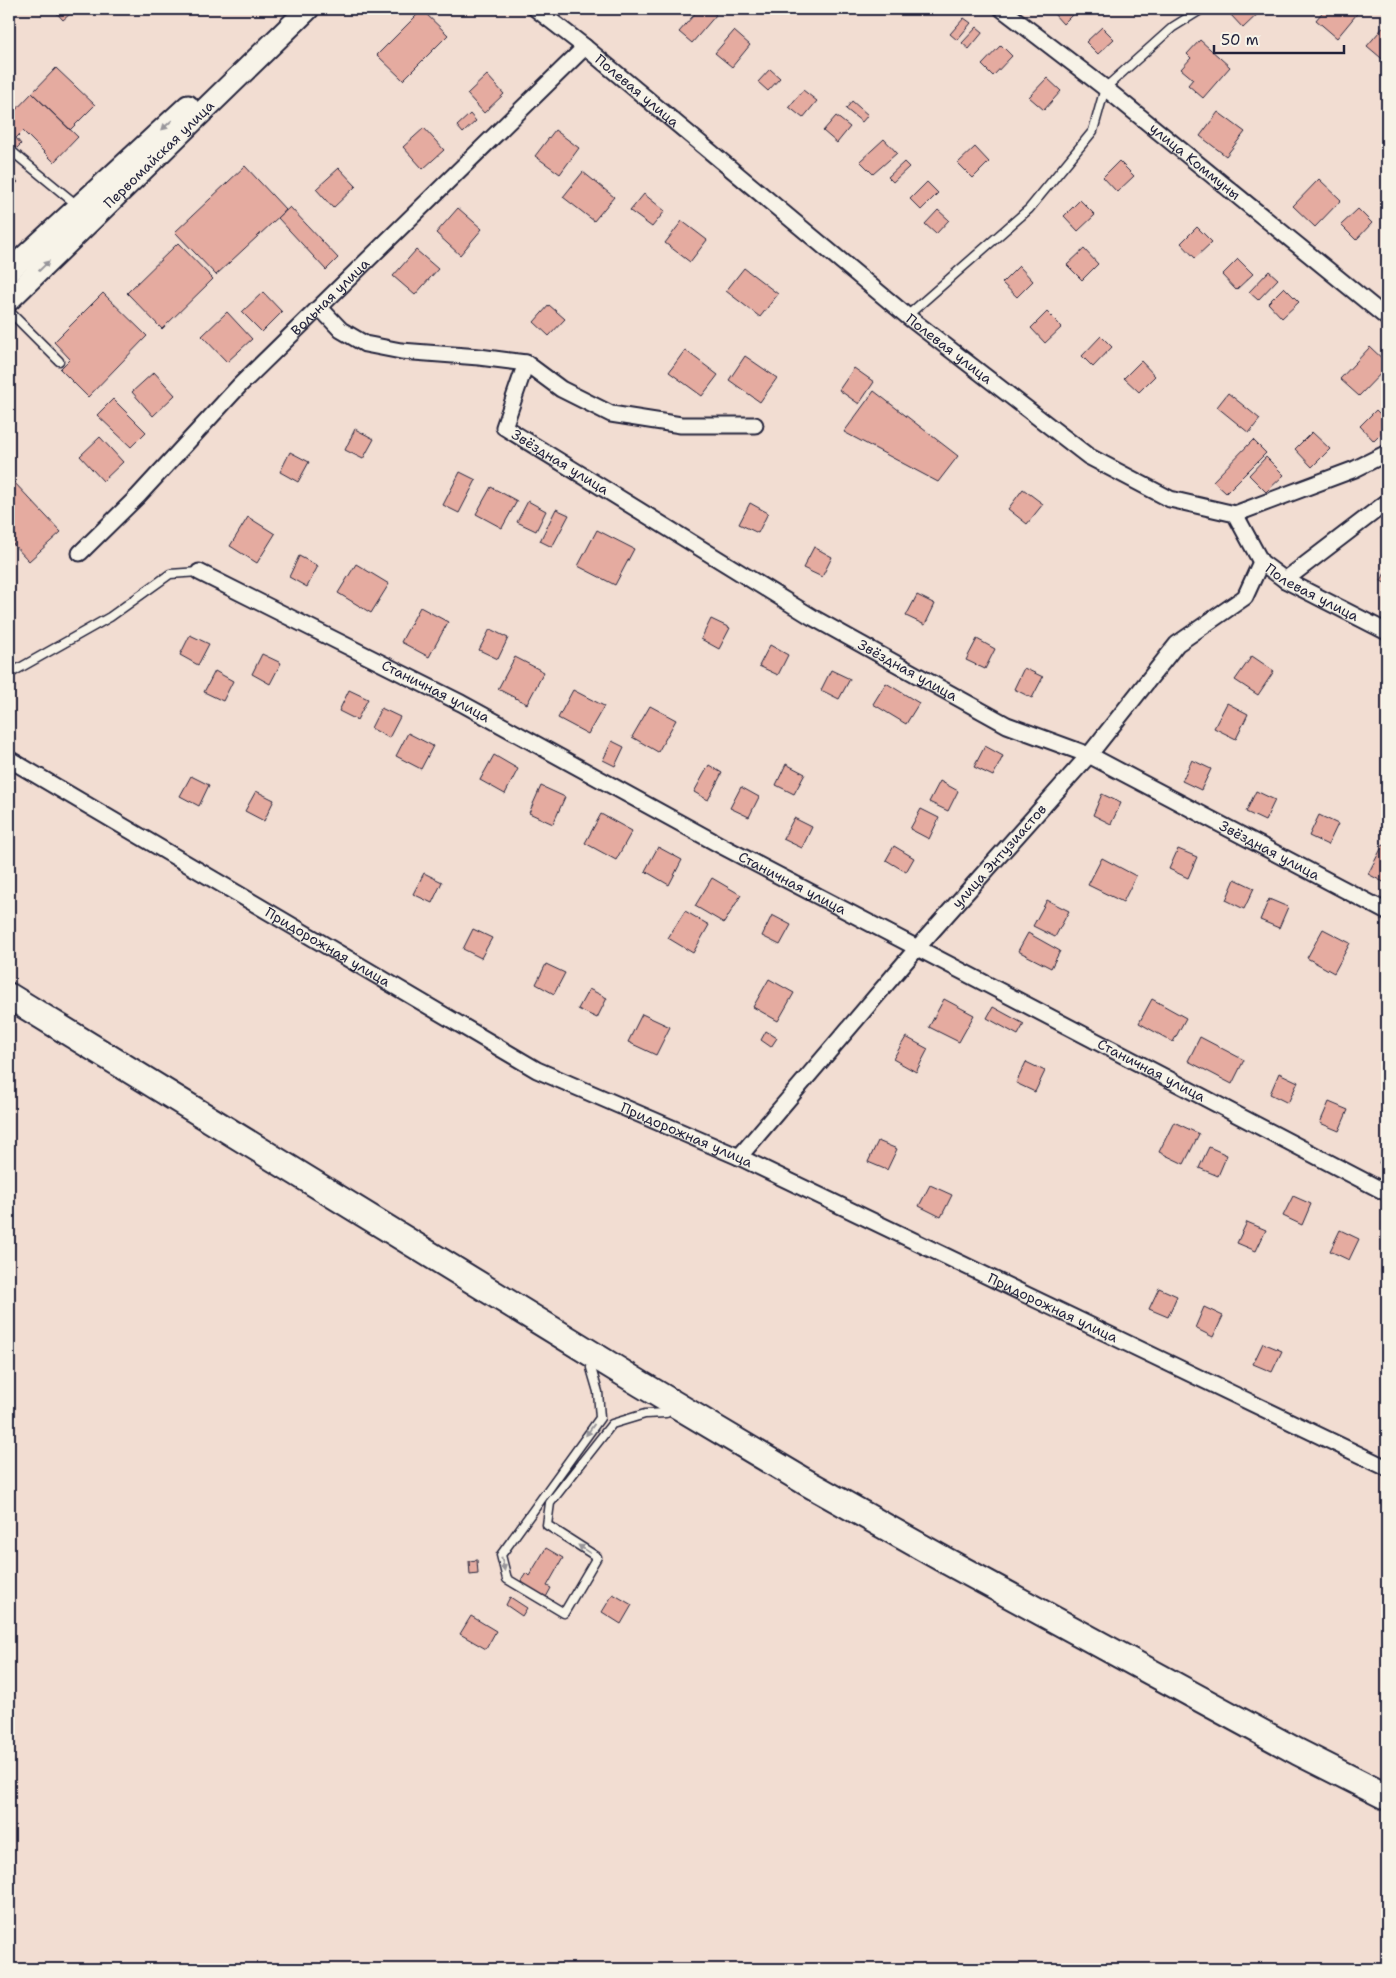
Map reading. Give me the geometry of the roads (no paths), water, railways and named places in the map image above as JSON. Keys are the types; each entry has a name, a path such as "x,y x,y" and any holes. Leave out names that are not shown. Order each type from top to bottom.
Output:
{"highway":[{"path":"9,996 640,1384 804,1481 941,1558 1272,1738 1387,1797"},
{"path":"9,1010 591,1368 873,1534 1387,1809"}],"main road":[{"name":"Первомайская улица","path":"9,271 292,9"},
{"name":"Первомайская улица","path":"9,300 308,9"}],"street":[{"name":"Полевая улица","path":"536,9 585,47 907,316 1088,456 1170,499 1235,514 1261,562 1285,580 1387,632"},
{"name":"улица Коммуны","path":"1002,9 1105,88 1387,318"},
{"name":"Вольная улица","path":"80,553 138,496 240,385 585,47"},
{"path":"320,308 341,330 366,344 401,351 526,363 561,389 611,414 680,424 755,425"},
{"name":"Звёздная улица","path":"526,363 504,427 812,617 1006,725 1089,755 1387,912"},
{"path":"1235,514 1355,470 1387,453"},
{"path":"1285,580 1387,502"},
{"name":"улица Энтузиастов","path":"738,1157 918,947 1089,755 1177,644 1245,596 1261,562"},
{"name":"Станичная улица","path":"199,572 461,703 720,845 1387,1193"},
{"name":"Придорожная улица","path":"9,758 537,1070 738,1157 1387,1468"}],"lane":[{"path":"907,316 1029,210 1093,131 1105,88 1173,27 1202,9"},
{"path":"9,149 79,206"},
{"path":"9,312 59,361"},
{"path":"9,674 110,617 170,574 199,572"},
{"path":"591,1368 598,1392 600,1418 501,1555 507,1579 532,1595 564,1613 597,1557 547,1525 550,1503 612,1424 645,1414 666,1413"}]}
